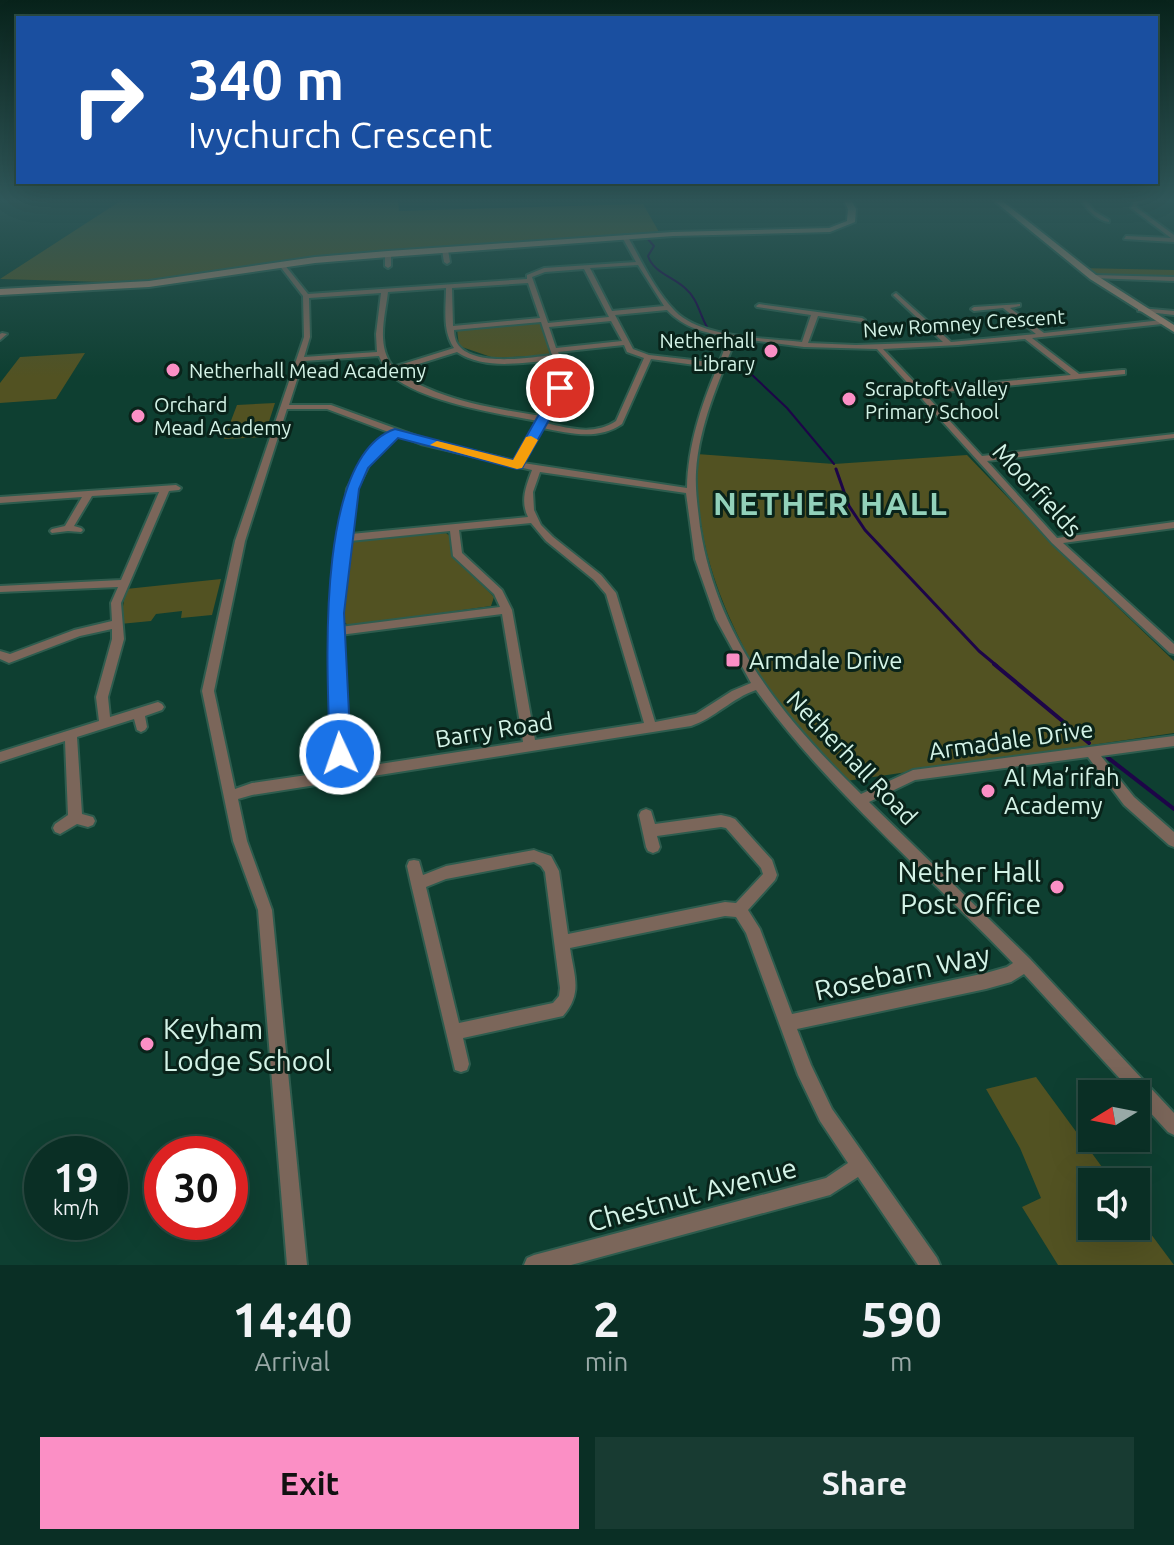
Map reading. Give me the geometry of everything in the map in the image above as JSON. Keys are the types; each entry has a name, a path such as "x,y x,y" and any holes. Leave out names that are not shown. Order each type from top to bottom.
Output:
{"street":[{"path":"0,292 149,284 339,259"},
{"path":"388,259 388,266"},
{"name":"New Romney Crescent","path":"639,259 669,308 690,324 733,336 804,345 880,349 1162,322"},
{"path":"1071,259 1140,310 1174,329"},
{"path":"517,465 562,382 556,353 529,281 530,275 538,271 641,263"},
{"path":"282,265 306,296 307,337 287,407 240,541 208,691 240,841 265,910 297,1265"},
{"path":"586,267 624,343 634,352 648,357 722,366"},
{"path":"1093,277 1174,279"},
{"path":"306,296 529,281"},
{"path":"449,286 453,342 458,349 491,361 624,343"},
{"path":"385,290 381,354 390,370 426,391 541,422 590,432 614,427 648,357"},
{"path":"896,295 948,343"},
{"path":"759,305 862,320"},
{"path":"974,309 1018,305"},
{"path":"1004,306 1041,334"},
{"path":"452,328 545,323 669,308"},
{"path":"1140,310 1174,313"},
{"path":"804,345 815,314"},
{"name":"Netherhall Road","path":"733,336 696,439 691,491 693,522 703,569 756,686 794,735 1025,964 1174,1126"},
{"path":"1025,336 1078,377"},
{"path":"390,370 458,349"},
{"name":"Moorfields","path":"880,349 1055,541 1173,647"},
{"path":"301,359 381,354"},
{"path":"1112,365 1131,379"},
{"path":"919,392 1122,372"},
{"path":"287,407 328,407 395,433 517,465 691,491"},
{"path":"341,775 334,632 352,489 357,474 373,453 395,433"},
{"path":"980,459 1174,436"},
{"path":"537,469 526,497 531,520 596,576 611,593 651,728"},
{"path":"0,510 4,500 171,488 122,583 116,603 118,639 102,697 105,723"},
{"path":"55,531 73,529 88,495"},
{"path":"345,538 531,520"},
{"path":"1055,541 1174,525"},
{"path":"454,528 457,554 498,592 507,610 530,747"},
{"path":"0,589 122,583"},
{"path":"334,632 507,610"},
{"path":"5,661 78,633 116,624"},
{"name":"Barry Road","path":"230,796 252,789 697,720 733,693 756,686"},
{"path":"0,757 105,723 140,721 158,707"},
{"path":"60,828 82,819 71,735"},
{"name":"Armadale Drive","path":"859,801 913,775 1174,741"},
{"path":"1090,751 1129,801 1174,841"},
{"path":"646,815 653,847"},
{"path":"650,831 721,821 734,826 770,872 767,882 752,892 740,911"},
{"path":"418,884 446,873 534,856 541,858 552,871 568,994 557,1010 454,1032"},
{"path":"414,866 461,1064"},
{"path":"563,942 725,909 740,911 752,929 826,1115 930,1265"},
{"name":"Rosebarn Way","path":"787,1023 986,981 1011,974 1025,964"},
{"name":"Chestnut Avenue","path":"534,1265 830,1186 859,1166"}],"shaded area":[{"path":"31,259 314,259 139,283 0,279"},
{"path":"1078,268 1174,270 1174,278 1093,277"},
{"path":"540,322 551,355 494,358 459,346 457,329"},
{"path":"85,353 56,399 0,403 0,383 20,357"},
{"path":"275,403 264,437 224,439 237,405"},
{"path":"697,454 834,464 967,455 1062,554 1174,661 1174,733 846,781 773,701 758,678 731,620 713,575 702,529"},
{"path":"446,533 451,537 452,547 466,570 494,597 491,606 349,626 342,620 350,544 358,539"},
{"path":"221,579 212,615 181,618 182,611 156,614 151,621 120,624 126,589"},
{"path":"1036,1077 1078,1134 1078,1152 1091,1152 1103,1168 1078,1168 1078,1240 1150,1240 1150,1233 1174,1265 1058,1265 1022,1207 1041,1198 1020,1148 986,1089"}],"waterway":[{"path":"650,259 689,292 707,327"},
{"path":"749,372 787,408 834,464"},
{"path":"836,469 849,506 865,530 979,651 997,666"},
{"path":"994,664 1089,743"},
{"path":"1107,757 1174,809"}],"slow traffic":[{"path":"437,445 517,465 531,440"}],"place":[{"name":"Netherhall Library","path":"771,351"},
{"name":"Netherhall Mead Academy","path":"173,370"},
{"name":"Scraptoft Valley Primary School","path":"849,399"},
{"name":"Orchard Mead Academy","path":"138,416"},
{"name":"Armdale Drive","path":"733,660"},
{"name":"Al Ma’rifah Academy","path":"988,791"},
{"name":"Nether Hall Post Office","path":"1057,887"},
{"name":"Keyham Lodge School","path":"147,1044"}],"district":[{"name":"NETHER HALL","path":"831,503"}],"route":[{"path":"340,754 335,613 352,489 362,467 379,446 395,433 517,465 560,388"}]}
